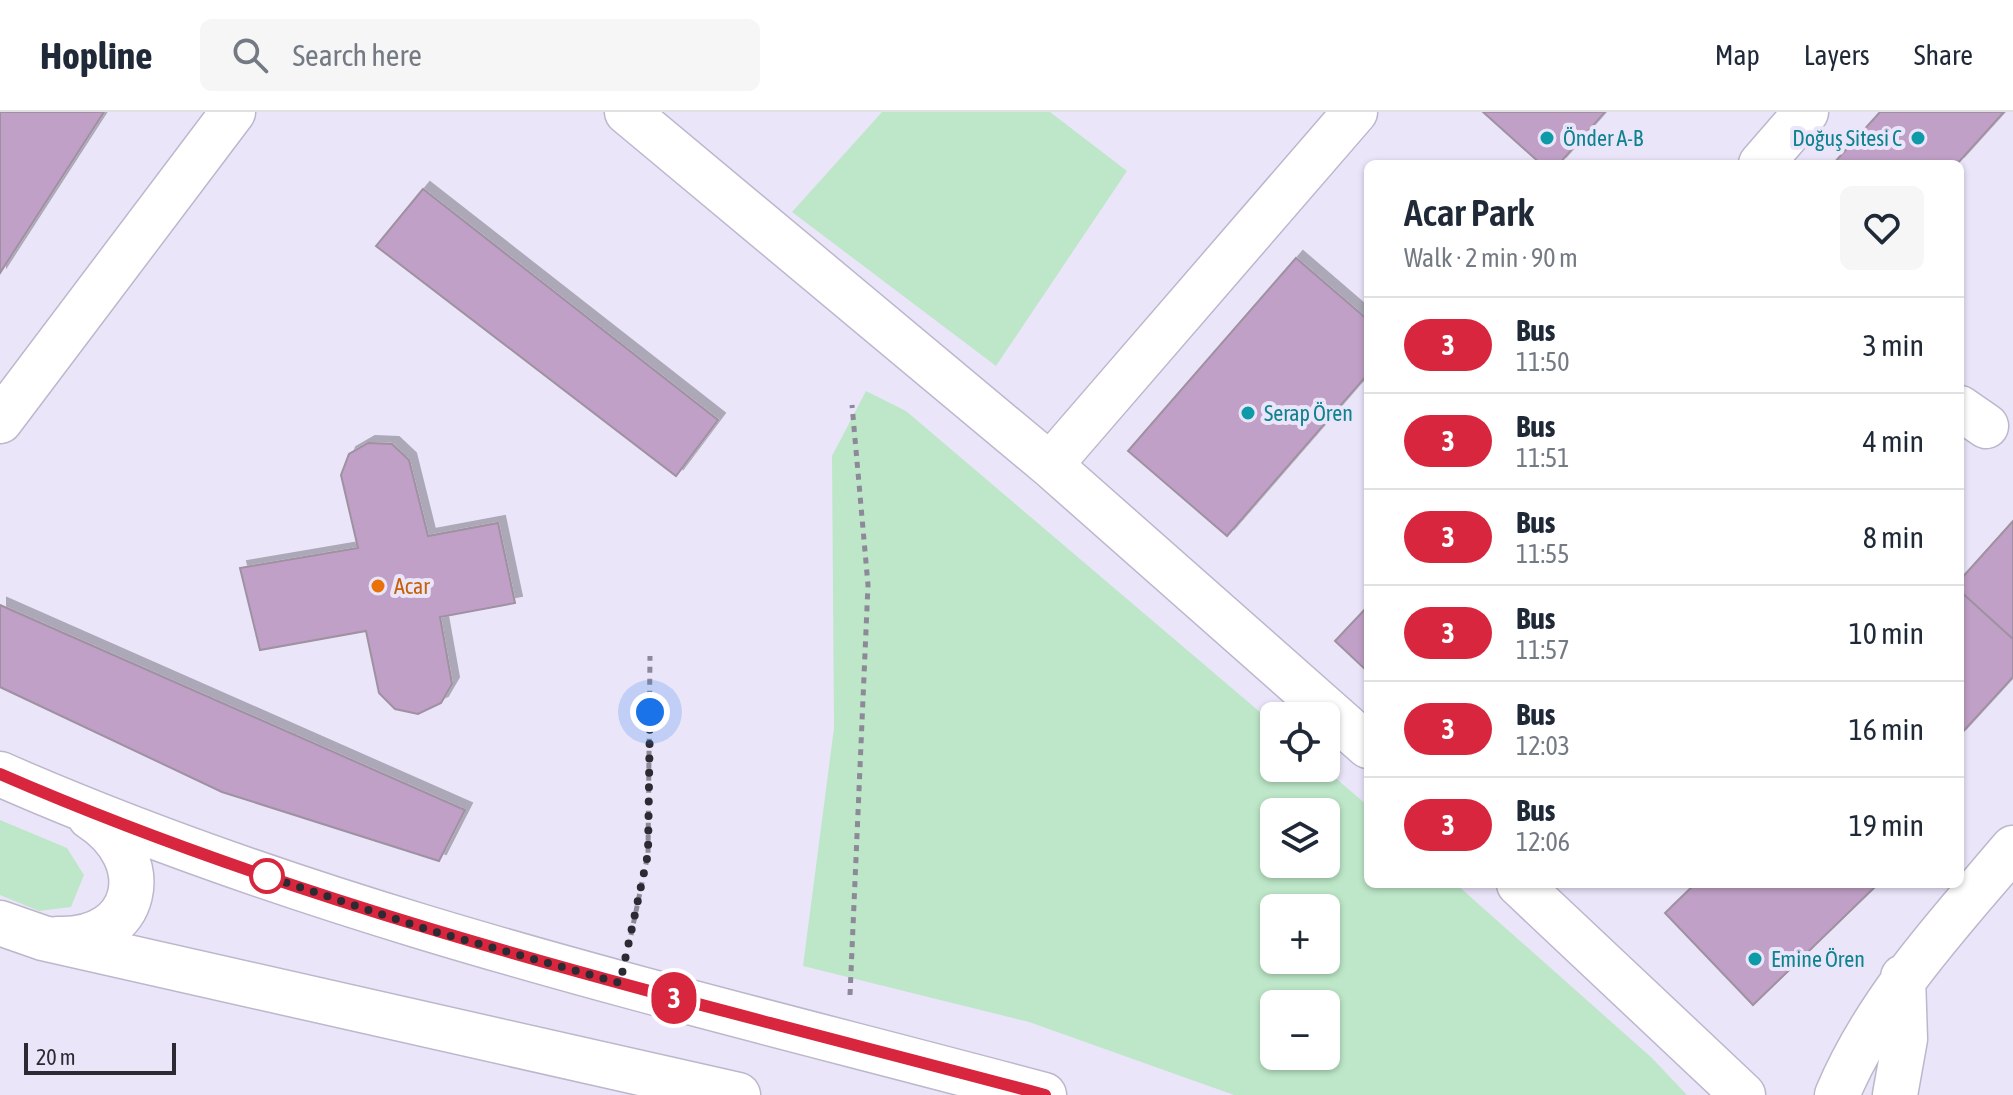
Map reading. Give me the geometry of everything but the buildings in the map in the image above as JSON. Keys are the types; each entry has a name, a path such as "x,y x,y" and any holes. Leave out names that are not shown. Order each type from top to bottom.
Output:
{"street":[{"path":"0,421 233,112"},
{"path":"627,112 1050,465 1364,742"},
{"path":"1050,465 1355,112"},
{"path":"1764,160 1806,112"},
{"path":"0,774 75,807 235,866 414,925 848,1046 1044,1095"},
{"path":"0,936 79,940 102,931 121,914 130,892 132,870 125,848 109,829 75,807"},
{"path":"1837,1095 1855,1052 1903,977 2013,848"},
{"path":"1523,888 1743,1095"},
{"path":"0,923 43,938 738,1095"},
{"path":"1895,1095 1905,1039 1903,977"}],"path":[{"path":"848,1046 868,585 852,405"},
{"path":"620,983 648,854 650,656"}],"green space":[{"path":"882,112 1050,112 1127,171 996,366 792,212"},
{"path":"866,391 906,411 1260,712 1260,782 1340,782 1364,803 1364,888 1461,888 1652,1058 1687,1095 1234,1095 1029,1022 803,966 834,728 832,456"},
{"path":"0,820 67,848 84,875 71,907 39,911 0,895"}],"bus line":[{"name":"3","path":"0,774 75,807 235,866 429,930 848,1046 1045,1095"}],"place":[{"name":"Önder A-B","path":"1547,138"},
{"name":"Doğuş Sitesi C","path":"1918,138"},
{"name":"Serap Ören","path":"1248,413"},
{"name":"Acar","path":"378,586"},
{"name":"Emine Ören","path":"1755,959"}],"route":[{"path":"267,876 263,875 429,930 620,983 648,854 650,712"}]}
